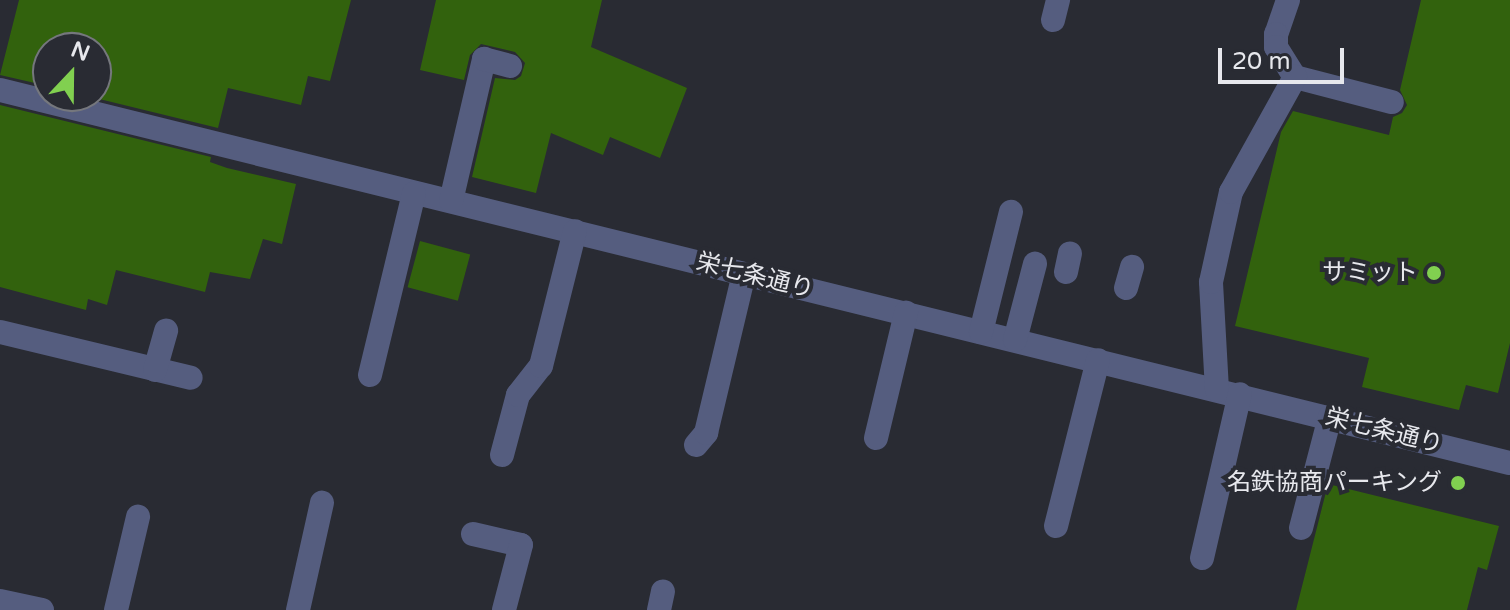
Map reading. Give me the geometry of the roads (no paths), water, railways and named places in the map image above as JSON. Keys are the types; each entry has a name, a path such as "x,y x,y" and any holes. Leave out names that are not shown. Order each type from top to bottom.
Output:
{"street":[{"path":"1288,0 1276,34 1276,47 1295,77 1392,102"},
{"path":"451,201 484,59 510,66"},
{"path":"1202,558 1228,392 1211,282 1231,192 1295,77"},
{"name":"栄七条通り","path":"0,90 370,170 414,193 1510,463"},
{"path":"370,375 414,193"},
{"path":"981,332 1011,212"},
{"path":"502,455 518,395 541,366 575,231"},
{"path":"1015,340 1035,264"},
{"path":"696,445 706,433 744,274"},
{"path":"876,438 906,313"},
{"path":"155,370 166,331"},
{"path":"0,332 191,378"},
{"path":"1056,526 1098,360"},
{"path":"1301,528 1330,417"},
{"path":"298,610 322,503"},
{"path":"116,610 138,517"},
{"path":"473,534 521,545 504,610"},
{"path":"0,601 42,610"}],"place":[{"name":"サミット","path":"1434,273"},
{"name":"名鉄協商パーキング","path":"1458,483"}]}
